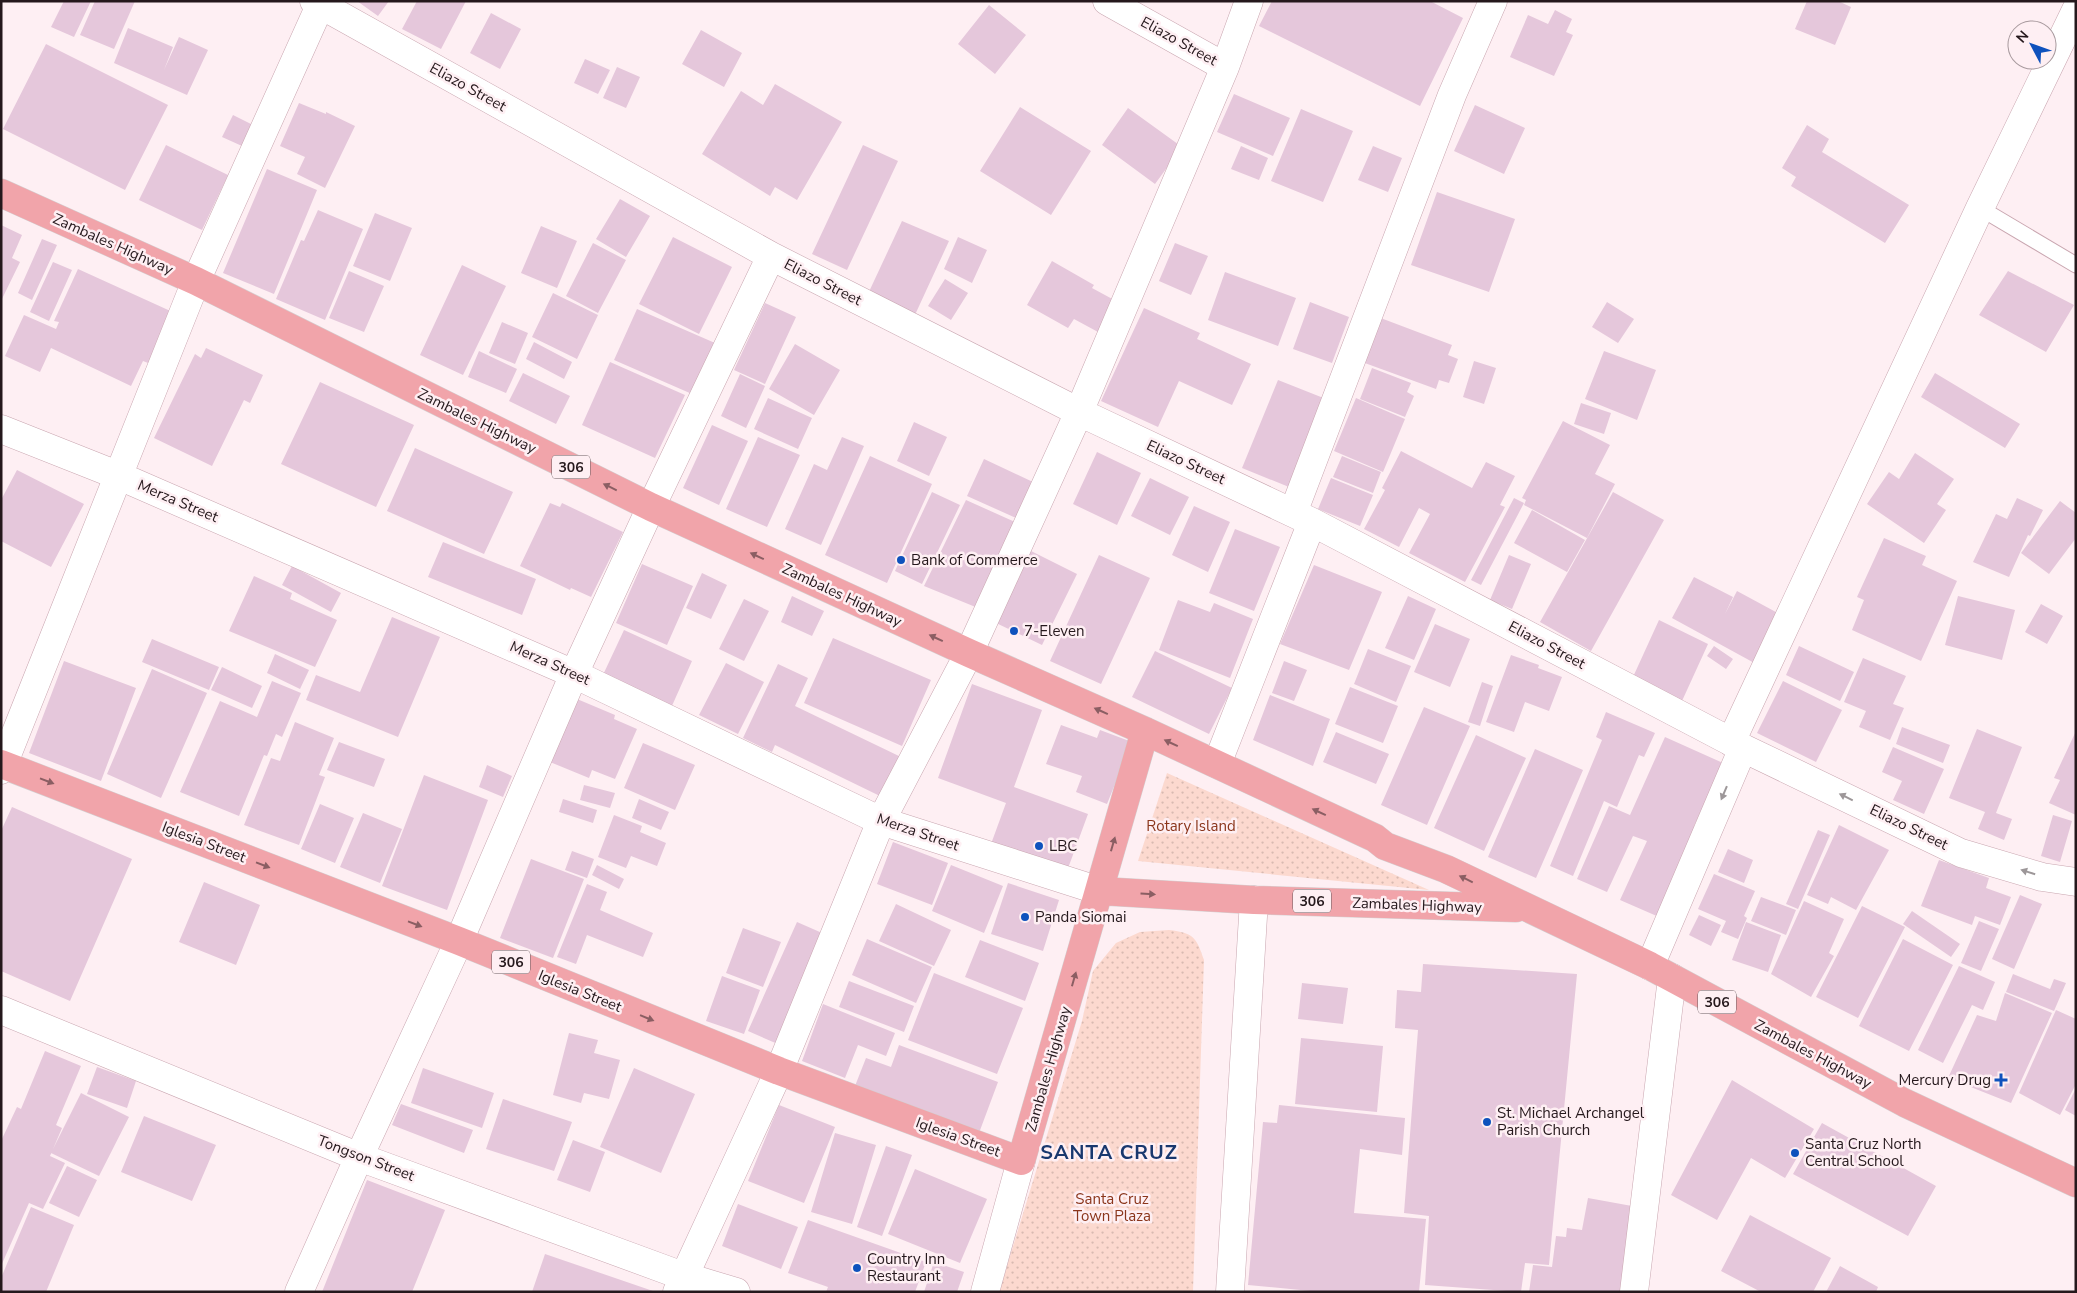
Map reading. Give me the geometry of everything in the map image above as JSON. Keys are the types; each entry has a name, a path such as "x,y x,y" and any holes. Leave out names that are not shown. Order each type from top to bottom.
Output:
{"main road":[{"name":"Zambales Highway","path":"1,193 196,281 651,507 1217,764 1375,838 1385,846 1446,869 1661,972 1905,1103 2076,1183"},
{"name":"Zambales Highway","path":"1021,1160 1145,731"},
{"name":"Iglesia Street","path":"2,766 459,941 779,1071 1021,1160"},
{"name":"Zambales Highway","path":"1100,891 1254,900 1525,908"}],"street":[{"name":"Eliazo Street","path":"1107,1 1225,67"},
{"path":"680,1284 779,1071 881,821 969,653 1078,412 1225,67 1249,1"},
{"path":"1217,764 1302,517 1452,95 1493,1"},
{"name":"Eliazo Street","path":"319,2 771,256 1078,412 1302,517 1737,745 1961,852 2042,877 2076,882"},
{"path":"2,766 196,281 319,2"},
{"path":"1634,1292 1661,972 1737,745 1980,208 2076,10"},
{"path":"300,1292 359,1156 459,941 574,674 651,507 771,256"},
{"name":"Merza Street","path":"1,429 117,475 574,674 881,821 1100,891"},
{"path":"1230,1292 1254,900"},
{"name":"Tongson Street","path":"1,1010 680,1284 736,1292"},
{"path":"985,1292 1021,1160"}],"lane":[{"path":"1980,208 2076,265"}],"green space":[{"name":"Rotary Island","path":"1167,773 1429,890 1138,861"},
{"name":"Santa Cruz Town Plaza","path":"1169,930 1184,933 1193,938 1199,946 1204,960 1193,1292 999,1292 1082,1021 1093,971 1116,943 1140,932"}],"building":[{"path":"64,1 91,1 74,37 51,27"},
{"path":"95,1 135,1 114,49 80,35"},
{"path":"357,1 389,1 378,16"},
{"path":"417,1 466,1 441,49 402,29"},
{"path":"1272,1 1430,1 1463,18 1420,106 1259,26"},
{"path":"1807,1 1838,1 1851,7 1835,45 1795,29"},
{"path":"989,5 1026,35 995,74 958,44"},
{"path":"1555,10 1572,19 1566,32 1573,35 1554,76 1510,57 1528,15 1548,24"},
{"path":"491,13 521,29 500,69 470,53"},
{"path":"128,28 173,47 164,70 179,37 208,50 187,95 114,63"},
{"path":"701,30 742,53 724,87 682,64"},
{"path":"46,44 168,105 125,190 3,129"},
{"path":"585,59 610,70 598,94 574,83"},
{"path":"617,67 640,77 626,108 603,98"},
{"path":"775,84 842,122 797,200 775,187 770,196 702,154 741,91 763,105"},
{"path":"1234,94 1290,118 1273,156 1217,132"},
{"path":"299,103 326,114 326,112 355,126 325,188 297,174 305,157 280,146"},
{"path":"1475,105 1525,128 1504,174 1454,151"},
{"path":"1020,107 1091,151 1051,215 980,171"},
{"path":"1128,108 1182,147 1155,184 1102,145"},
{"path":"1301,109 1353,131 1323,202 1271,181"},
{"path":"233,115 253,125 242,146 222,137"},
{"path":"1807,125 1829,139 1822,152 1909,205 1885,243 1791,186 1796,177 1782,168"},
{"path":"166,145 228,175 202,230 139,200"},
{"path":"863,145 898,161 847,270 812,254"},
{"path":"1241,146 1268,158 1259,180 1231,169"},
{"path":"1373,146 1402,158 1388,192 1358,180"},
{"path":"267,169 317,190 274,294 223,273"},
{"path":"1437,192 1515,219 1489,292 1411,265"},
{"path":"620,199 650,216 626,257 596,239"},
{"path":"318,210 363,229 325,320 276,299 301,240 304,241"},
{"path":"375,213 412,228 390,281 353,266"},
{"path":"902,221 949,241 914,317 867,296"},
{"path":"1,225 22,235 12,258 20,262 1,301"},
{"path":"541,226 577,241 557,288 521,273"},
{"path":"673,237 732,267 699,334 639,304"},
{"path":"958,237 987,250 972,283 944,269"},
{"path":"42,239 57,245 32,300 18,293"},
{"path":"593,243 626,260 598,313 566,296"},
{"path":"1175,243 1208,256 1191,295 1159,281"},
{"path":"1052,261 1094,285 1092,288 1116,301 1098,332 1074,319 1068,328 1027,305"},
{"path":"53,262 72,270 49,321 30,312"},
{"path":"462,265 506,286 463,375 420,355"},
{"path":"78,269 177,314 153,365 143,361 131,386 51,348 40,372 5,356 24,315 56,329 59,322 54,321"},
{"path":"349,271 384,286 364,332 329,318"},
{"path":"2008,271 2074,305 2046,352 1979,315"},
{"path":"1225,272 1296,298 1278,346 1208,320"},
{"path":"945,279 968,293 951,320 928,306"},
{"path":"553,293 598,315 577,359 532,337"},
{"path":"1310,302 1349,317 1332,363 1293,349"},
{"path":"1607,302 1634,319 1618,343 1592,327"},
{"path":"765,303 796,317 765,384 734,370"},
{"path":"1144,308 1200,333 1197,339 1251,364 1232,405 1179,381 1158,427 1101,401"},
{"path":"637,309 715,343 692,394 614,360"},
{"path":"1378,317 1452,345 1448,355 1458,359 1449,383 1439,380 1436,389 1362,362"},
{"path":"502,322 528,333 515,364 489,353"},
{"path":"534,342 572,362 564,379 526,359"},
{"path":"795,344 840,370 814,415 769,389"},
{"path":"206,348 263,375 250,403 244,400 212,466 154,438 195,354 201,358"},
{"path":"479,351 517,369 506,393 468,377"},
{"path":"1604,351 1656,370 1637,420 1585,399"},
{"path":"1474,361 1496,368 1484,404 1463,397"},
{"path":"610,362 685,395 655,458 582,425"},
{"path":"1372,368 1411,383 1407,392 1414,396 1405,417 1360,399"},
{"path":"523,373 570,396 556,424 509,401"},
{"path":"1935,373 2020,424 2005,448 1921,397"},
{"path":"740,374 765,386 746,428 721,416"},
{"path":"1278,380 1326,399 1289,487 1242,468"},
{"path":"320,382 414,425 376,507 281,464"},
{"path":"768,398 812,418 798,449 754,429"},
{"path":"1356,398 1405,419 1383,472 1334,451"},
{"path":"1581,403 1611,413 1604,434 1574,424"},
{"path":"1563,421 1610,445 1595,474 1615,484 1587,538 1524,505 1526,500 1522,498"},
{"path":"914,422 947,437 929,476 897,461"},
{"path":"712,425 748,441 719,505 683,488"},
{"path":"758,437 800,455 767,527 726,509"},
{"path":"842,437 864,446 821,545 785,529 814,464 827,470"},
{"path":"415,448 513,492 484,554 387,511"},
{"path":"1401,451 1472,488 1486,462 1515,476 1500,505 1505,507 1465,582 1409,553 1430,514 1419,508 1399,547 1364,529 1385,490 1382,488"},
{"path":"1097,452 1141,473 1117,525 1073,504"},
{"path":"1915,453 1954,479 1937,504 1946,510 1924,543 1867,504 1889,472 1899,479"},
{"path":"870,456 932,484 887,583 825,555"},
{"path":"1342,456 1381,472 1373,493 1333,477"},
{"path":"984,459 1033,482 1016,518 967,496"},
{"path":"17,470 84,504 51,567 1,541 1,500"},
{"path":"1150,478 1189,497 1170,535 1131,516"},
{"path":"1331,478 1373,495 1360,526 1318,509"},
{"path":"932,492 960,505 922,584 895,571"},
{"path":"1613,492 1664,520 1591,651 1540,622"},
{"path":"1514,498 1524,503 1481,585 1471,580"},
{"path":"2017,498 2043,510 2030,536 2028,535 2009,577 1973,562 1996,514 2007,519"},
{"path":"966,500 1015,522 978,608 924,586"},
{"path":"2060,501 2076,513 2076,538 2049,574 2021,553"},
{"path":"550,503 560,507 562,503 623,532 591,597 571,588 570,590 520,566"},
{"path":"1194,506 1230,522 1208,572 1172,555"},
{"path":"1532,510 1585,540 1567,572 1514,543"},
{"path":"1235,529 1280,547 1254,611 1209,593"},
{"path":"1884,538 1926,556 1922,565 1957,581 1921,661 1852,630 1864,600 1857,597"},
{"path":"443,542 536,579 522,615 428,577"},
{"path":"1029,550 1077,574 1042,645 994,622"},
{"path":"1099,555 1150,578 1101,684 1050,661"},
{"path":"1509,555 1531,564 1512,609 1490,600"},
{"path":"642,564 693,586 667,645 616,623"},
{"path":"1314,565 1382,592 1349,670 1280,644"},
{"path":"292,566 341,593 331,612 282,585"},
{"path":"702,573 727,585 711,619 686,608"},
{"path":"254,576 292,593 290,599 337,620 315,667 229,631"},
{"path":"1694,577 1733,597 1725,614 1737,591 1785,617 1758,665 1672,618"},
{"path":"792,596 824,611 812,636 781,622"},
{"path":"1408,596 1436,609 1414,660 1385,648"},
{"path":"1958,596 2015,610 2002,660 1945,645"},
{"path":"744,599 769,611 744,661 719,649"},
{"path":"1178,600 1210,612 1214,603 1253,619 1230,678 1159,650"},
{"path":"2041,604 2063,616 2047,644 2025,632"},
{"path":"392,617 440,637 398,737 306,700 316,675 360,692"},
{"path":"1659,620 1708,644 1682,701 1633,677"},
{"path":"1435,624 1470,639 1450,687 1414,672"},
{"path":"624,630 692,661 671,708 602,677"},
{"path":"833,638 931,680 902,746 804,703"},
{"path":"152,639 219,667 209,690 142,662"},
{"path":"1714,646 1733,659 1726,669 1707,656"},
{"path":"1799,646 1854,672 1840,701 1786,675"},
{"path":"1368,649 1411,666 1396,702 1354,684"},
{"path":"1155,651 1232,688 1209,734 1132,697"},
{"path":"275,654 309,670 300,689 267,673"},
{"path":"1511,655 1539,665 1538,668 1562,677 1549,711 1525,702 1514,732 1486,722"},
{"path":"1863,658 1906,676 1893,704 1904,708 1890,740 1859,727 1866,711 1844,702"},
{"path":"64,661 136,688 101,781 29,753"},
{"path":"1284,661 1307,670 1294,701 1272,693"},
{"path":"726,663 764,682 738,734 699,715"},
{"path":"778,664 808,678 795,706 901,757 882,797 775,745 772,752 743,738"},
{"path":"222,667 262,686 252,708 211,690"},
{"path":"152,669 207,693 161,798 107,774"},
{"path":"272,681 301,693 282,737 276,734 267,756 264,755 239,816 180,792 220,701 257,717"},
{"path":"1783,681 1842,710 1816,762 1757,733"},
{"path":"1482,682 1493,686 1480,726 1468,722"},
{"path":"972,684 1042,710 1014,787 1088,814 1067,871 991,844 1006,803 938,778"},
{"path":"1350,687 1398,706 1383,743 1335,724"},
{"path":"1270,695 1330,719 1313,766 1253,740"},
{"path":"577,699 615,715 614,719 637,729 615,779 592,770 589,778 550,762"},
{"path":"1424,707 1470,726 1427,825 1381,805"},
{"path":"1606,712 1655,733 1644,757 1639,755 1617,807 1604,801 1573,876 1550,866 1602,740 1596,737"},
{"path":"295,722 334,738 319,775 325,777 299,845 244,825 271,758 280,761"},
{"path":"1061,725 1097,738 1100,730 1132,742 1107,804 1076,792 1082,776 1046,764"},
{"path":"1902,727 1950,745 1943,763 1896,744"},
{"path":"1977,729 2022,747 1996,813 2012,819 2004,840 1978,829 1985,812 1949,798"},
{"path":"2076,731 2076,815 2049,803 2060,780 2054,778"},
{"path":"1336,732 1389,754 1376,784 1323,762"},
{"path":"1476,735 1526,758 1484,851 1434,828"},
{"path":"1665,737 1723,763 1694,826 1700,828 1659,917 1620,900 1647,841 1633,836 1607,892 1577,879 1609,806 1630,815"},
{"path":"339,742 385,759 374,787 327,770"},
{"path":"643,743 695,765 675,810 624,788"},
{"path":"1893,747 1944,769 1924,814 1893,800 1902,781 1882,772"},
{"path":"1535,749 1583,770 1536,878 1488,857"},
{"path":"487,765 512,776 503,797 479,787"},
{"path":"424,775 488,800 447,910 382,886"},
{"path":"584,785 615,793 610,808 580,800"},
{"path":"563,799 597,810 593,823 559,812"},
{"path":"639,799 669,812 661,830 632,818"},
{"path":"320,804 354,818 335,863 301,849"},
{"path":"12,807 132,859 70,1001 1,971 1,831"},
{"path":"363,813 402,829 380,883 340,867"},
{"path":"614,815 642,826 640,832 666,843 657,866 631,856 626,868 598,857"},
{"path":"2053,815 2072,821 2060,862 2041,856"},
{"path":"1839,825 1889,850 1856,910 1831,897 1828,904 1807,895"},
{"path":"1818,830 1830,835 1798,909 1786,904"},
{"path":"893,842 948,863 932,905 877,884"},
{"path":"1728,849 1753,860 1744,883 1718,872"},
{"path":"572,851 594,859 587,878 565,870"},
{"path":"531,859 584,879 553,958 500,938"},
{"path":"1939,860 1989,878 1986,888 2011,897 2000,925 1975,916 1972,925 1921,906"},
{"path":"597,865 624,879 619,889 592,875"},
{"path":"951,865 1003,886 984,933 932,911"},
{"path":"1714,874 1755,891 1744,916 1747,918 1738,939 1721,932 1726,921 1698,909"},
{"path":"204,882 260,905 236,965 179,942"},
{"name":"Panda Siomai","path":"1008,883 1059,900 1043,951 991,934"},
{"path":"587,884 607,892 600,910 653,933 643,957 587,935 576,964 557,957"},
{"path":"2020,895 2042,904 2014,969 1992,959"},
{"path":"1761,897 1796,910 1786,935 1751,921"},
{"path":"1804,901 1844,919 1829,953 1834,956 1811,997 1771,974"},
{"path":"896,904 951,930 934,966 879,941"},
{"path":"1862,906 1905,927 1858,1018 1816,997"},
{"path":"1912,911 1960,944 1951,957 1903,924"},
{"path":"1699,915 1721,925 1711,946 1689,935"},
{"path":"1979,921 1999,929 1981,971 1961,963"},
{"path":"797,922 829,936 780,1045 748,1031"},
{"path":"1746,922 1781,935 1768,972 1732,960"},
{"path":"743,928 781,942 763,987 726,973"},
{"path":"867,939 932,967 916,1003 852,975"},
{"path":"1903,939 1953,965 1909,1051 1859,1026"},
{"path":"980,940 1039,963 1025,1001 965,977"},
{"name":"St. Michael Archangel Parish Church","path":"1423,964 1577,974 1549,1265 1525,1263 1521,1292 1425,1285 1429,1216 1404,1213 1418,1030 1395,1028 1397,990 1421,992"},
{"path":"1959,966 1995,982 1983,1010 1972,1005 1943,1063 1918,1050"},
{"path":"934,973 1023,1008 997,1074 908,1040"},
{"path":"2013,974 2050,989 2054,979 2066,983 2054,1011 2006,992"},
{"path":"722,976 760,990 744,1034 706,1021"},
{"path":"849,981 914,1006 904,1032 839,1007"},
{"path":"1302,983 1348,988 1343,1024 1298,1019"},
{"path":"2005,993 2052,1013 2011,1103 1948,1078 1977,1015 1996,1021"},
{"path":"823,1004 895,1033 886,1056 858,1045 845,1078 802,1061"},
{"path":"2056,1010 2076,1019 2076,1084 2060,1115 2019,1093"},
{"path":"569,1033 598,1040 594,1053 620,1060 609,1099 584,1093 581,1103 553,1095"},
{"path":"1301,1038 1383,1046 1377,1112 1295,1104"},
{"path":"899,1045 998,1082 979,1133 855,1086 866,1058 891,1067"},
{"path":"45,1051 81,1066 56,1125 62,1128 50,1156 65,1163 43,1209 29,1203 1,1266 1,1141 17,1107 21,1109"},
{"path":"97,1067 136,1081 127,1108 87,1094"},
{"path":"423,1068 494,1093 482,1128 411,1103"},
{"path":"634,1068 695,1094 661,1173 600,1147"},
{"path":"1732,1080 1814,1129 1785,1178 1751,1158 1717,1220 1671,1195"},
{"path":"2076,1088 2076,1116 2065,1110"},
{"path":"81,1093 129,1117 99,1176 51,1153"},
{"path":"503,1099 572,1122 554,1171 486,1149"},
{"path":"401,1104 473,1130 464,1153 392,1125"},
{"path":"779,1105 835,1127 804,1203 748,1181"},
{"path":"1279,1105 1405,1118 1402,1155 1360,1149 1354,1213 1426,1219 1419,1292 1321,1292 1248,1285 1263,1122 1277,1123"},
{"path":"144,1116 216,1145 192,1201 121,1172"},
{"path":"1822,1123 1936,1186 1908,1236 1793,1174"},
{"path":"835,1133 876,1145 852,1224 811,1212"},
{"path":"573,1140 605,1152 590,1192 557,1180"},
{"path":"886,1146 912,1155 882,1236 857,1227"},
{"path":"67,1166 97,1180 79,1217 49,1203"},
{"path":"915,1169 987,1199 960,1263 888,1234"},
{"path":"367,1180 445,1210 412,1292 322,1292"},
{"path":"1588,1198 1643,1208 1630,1292 1529,1292 1533,1265 1552,1267 1556,1236 1566,1237 1567,1228 1582,1230"},
{"path":"738,1204 798,1227 781,1269 722,1246"},
{"path":"31,1207 74,1225 46,1292 1,1292 1,1278"},
{"path":"1750,1215 1831,1258 1813,1292 1761,1292 1721,1271"},
{"path":"808,1220 926,1262 915,1292 826,1292 828,1287 788,1273"},
{"path":"545,1254 653,1291 653,1292 532,1292"},
{"path":"934,1262 964,1272 957,1292 924,1292"},
{"path":"1840,1266 1878,1287 1876,1292 1826,1292"}],"place":[{"name":"Bank of Commerce","path":"901,560"},
{"name":"7-Eleven","path":"1014,631"},
{"name":"LBC","path":"1039,846"},
{"name":"Panda Siomai","path":"1025,917"},
{"name":"Mercury Drug","path":"2001,1080"},
{"name":"St. Michael Archangel Parish Church","path":"1487,1122"},
{"name":"Santa Cruz North Central School","path":"1795,1153"},
{"name":"Country Inn Restaurant","path":"857,1268"}],"district":[{"name":"SANTA CRUZ","path":"1109,1152"}]}
